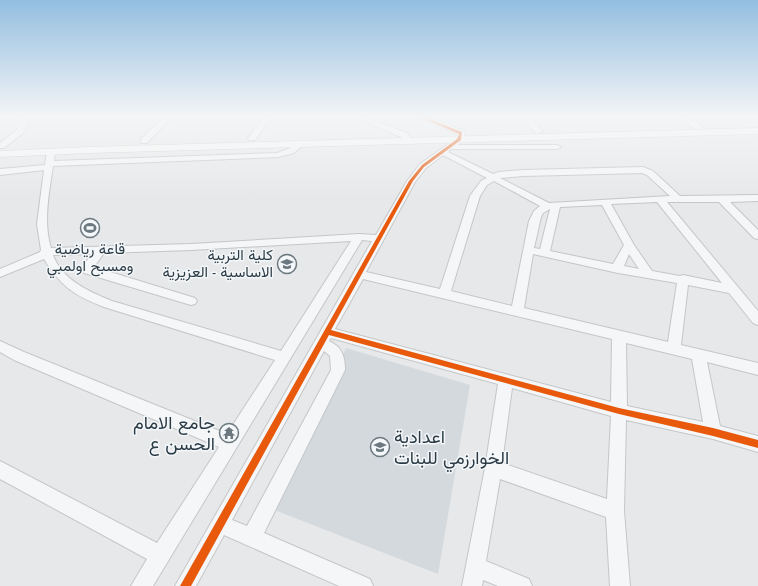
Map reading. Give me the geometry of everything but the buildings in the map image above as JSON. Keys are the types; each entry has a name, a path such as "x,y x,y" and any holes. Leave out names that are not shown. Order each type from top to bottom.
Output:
{"main road":[{"path":"0,149 102,143"},
{"path":"0,149 52,151 312,143"}],"street":[{"path":"185,586 418,172 453,143"},
{"path":"0,172 49,166 278,155 291,151 300,144"},
{"path":"446,150 557,147"},
{"path":"446,150 493,177 552,205"},
{"path":"52,151 41,226 46,253 59,274 72,286 89,296 108,304 283,357"},
{"path":"444,294 475,196 484,183 493,177 523,173 643,170 650,173 678,199"},
{"path":"517,312 536,214 552,205 660,199 758,198"},
{"path":"660,199 758,320"},
{"path":"722,199 758,236"},
{"path":"605,202 629,245 648,274"},
{"path":"544,253 552,205"},
{"path":"0,273 46,253 191,247 360,236 380,238"},
{"path":"141,586 360,236"},
{"path":"618,269 619,262 629,245"},
{"path":"100,250 88,267 88,270 191,301"},
{"path":"528,250 618,269 682,279 732,289"},
{"path":"360,274 758,369"},
{"path":"674,349 682,279"},
{"path":"619,336 619,411 615,511 620,586"},
{"path":"324,337 506,381 619,411 713,432 758,444"},
{"path":"252,538 338,370 339,357 324,337"},
{"path":"0,346 19,356 230,443"},
{"path":"698,354 713,432"},
{"path":"472,586 493,468 506,381"},
{"path":"493,468 615,511"},
{"path":"0,470 160,555"},
{"path":"220,524 343,582 363,586"},
{"path":"475,566 522,586"}],"shaded area":[{"name":"اعدادية الخوارزمي للبنات","path":"346,348 470,385 438,574 272,509"}],"cycle path":[{"path":"185,586 411,181 423,166 454,143"},
{"path":"328,332 619,411 713,432 758,444"}],"place":[{"name":"قاعة رياضية ومسبح اولمبي","path":"90,228"},
{"name":"كلية التربية الاساسية - العزيزية","path":"287,264"},
{"name":"جامع الامام الحسن ع","path":"229,433"},
{"name":"اعدادية الخوارزمي للبنات","path":"380,447"}]}
